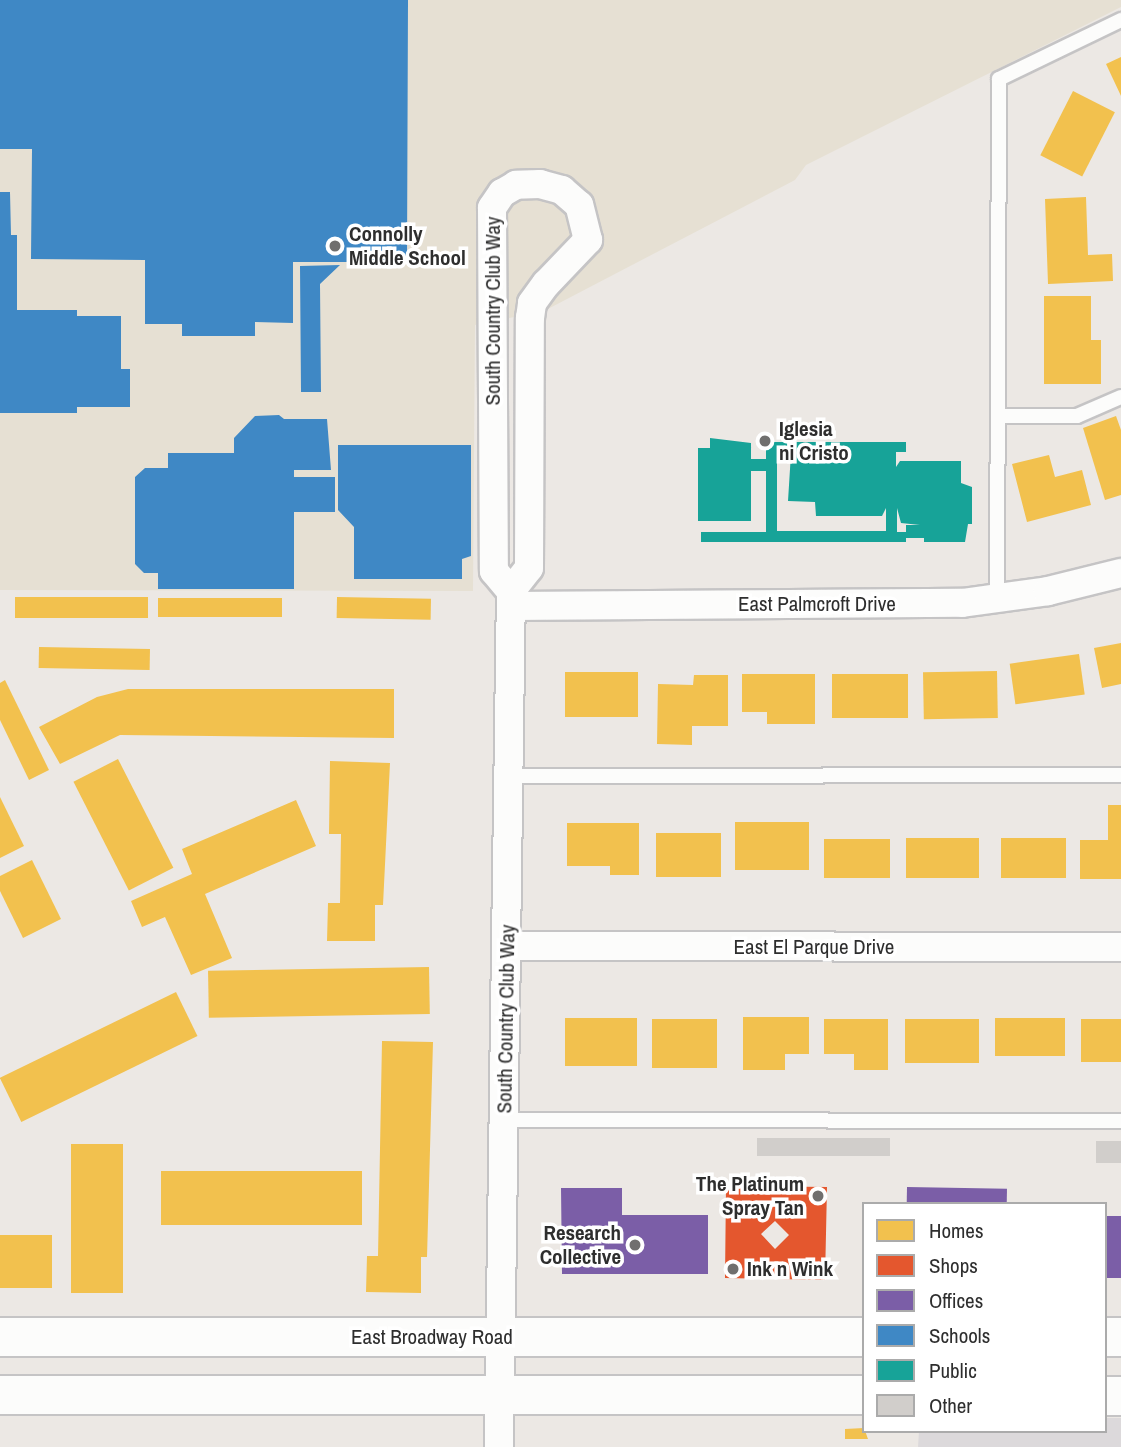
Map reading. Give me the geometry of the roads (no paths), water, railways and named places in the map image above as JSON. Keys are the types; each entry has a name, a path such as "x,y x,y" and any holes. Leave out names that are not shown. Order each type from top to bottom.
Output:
{"main road":[{"name":"East Broadway Road","path":"0,1337 862,1337"},
{"path":"0,1395 862,1395"}],"street":[{"name":"South Country Club Way","path":"499,1447 511,598 529,568 532,303 588,240 579,205 562,190 540,184 516,185 502,193 492,208 494,571 511,598"},
{"name":"East Palmcroft Drive","path":"511,598 839,605 997,599 1121,573"},
{"name":"East El Parque Drive","path":"507,946 1121,947"}],"lane":[{"path":"997,599 1000,416 999,79 1121,20"},
{"path":"1000,416 1077,416 1121,397"},
{"path":"509,776 1121,775"},
{"path":"504,1119 1121,1121"}],"place":[{"name":"Connolly Middle School","path":"335,246"},
{"name":"Iglesia ni Cristo","path":"765,441"},
{"name":"The Platinum Spray Tan","path":"818,1196"},
{"name":"Research Collective","path":"635,1245"},
{"name":"Ink n Wink","path":"733,1269"}]}
